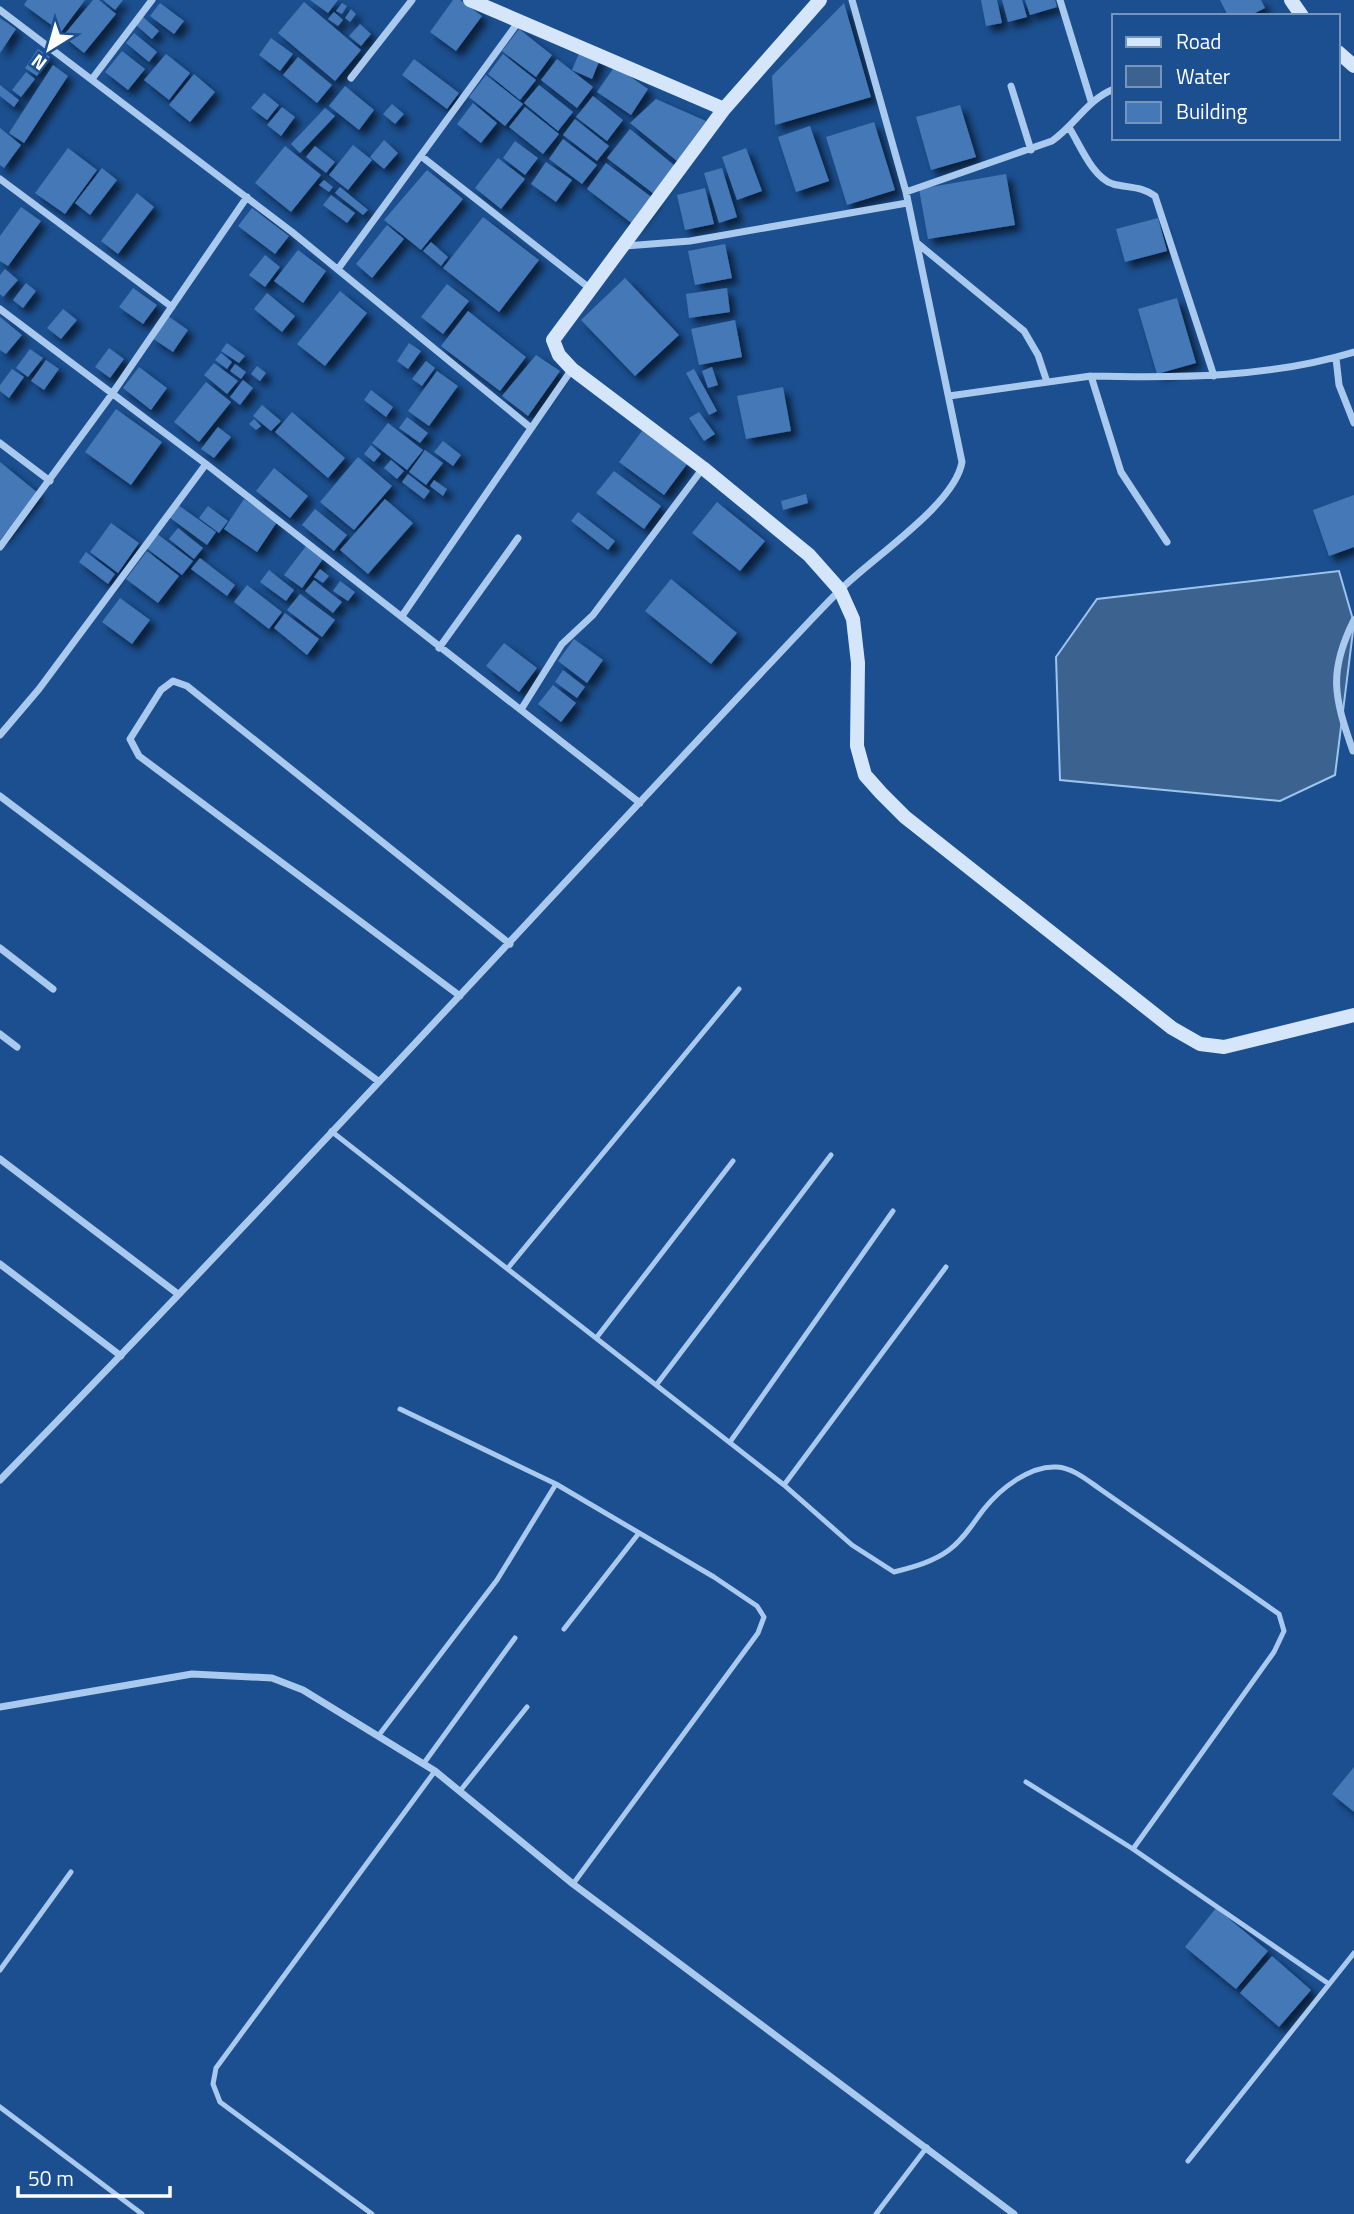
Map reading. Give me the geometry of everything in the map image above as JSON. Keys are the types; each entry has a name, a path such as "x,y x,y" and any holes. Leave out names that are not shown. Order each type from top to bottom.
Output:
{"street":[{"path":"92,79 152,0"},
{"path":"351,78 412,0"},
{"path":"470,0 521,19 724,109"},
{"path":"820,0 724,109 592,291 559,328 553,340 559,355 572,369 703,468 809,555 840,590 853,619 858,663 857,746 862,765 865,775 905,817 1172,1028 1200,1044 1224,1047 1354,1015"},
{"path":"0,1480 121,1356 510,944 840,590 929,512 949,492 960,476 962,462 906,192 852,0"},
{"path":"1060,0 1091,101"},
{"path":"0,10 247,197 531,428"},
{"path":"338,270 521,19"},
{"path":"1340,54 1354,66"},
{"path":"1011,86 1031,150"},
{"path":"906,192 1031,150 1070,129 1091,101 1112,90"},
{"path":"1070,129 1097,173 1106,181 1146,189 1155,196 1214,376"},
{"path":"421,156 592,291"},
{"path":"0,179 172,307"},
{"path":"0,547 112,394 247,197"},
{"path":"625,246 690,241 907,203"},
{"path":"916,243 1024,331 1038,355 1046,383"},
{"path":"0,310 206,464 402,616 439,648 522,708 640,803"},
{"path":"949,396 1091,376 1178,379 1214,376 1295,367 1354,352"},
{"path":"1336,358 1339,385 1354,423"},
{"path":"402,616 572,369"},
{"path":"1091,376 1121,472 1167,542"},
{"path":"0,443 50,481"},
{"path":"0,735 45,680 206,464"},
{"path":"522,708 562,645 593,615 703,468"},
{"path":"439,648 518,538"},
{"path":"1353,751 1342,719 1335,668 1341,647 1354,620"},
{"path":"460,996 139,756 130,739 161,690 173,681 187,686 510,944"},
{"path":"0,796 379,1081"},
{"path":"0,948 53,989"},
{"path":"0,1034 16,1047"},
{"path":"0,1159 178,1294"},
{"path":"0,1264 121,1356"},
{"path":"0,1707 191,1674 272,1678 303,1689 435,1770 573,1884 1014,2214"}],"lane":[{"path":"508,1268 739,989"},
{"path":"331,1131 730,1442 852,1545 894,1572 919,1566 948,1551 965,1535 985,1507 1010,1484 1037,1469 1058,1467 1074,1472 1100,1489 1279,1614 1284,1631 1274,1652 1133,1849"},
{"path":"657,1384 831,1155"},
{"path":"597,1337 733,1161"},
{"path":"730,1442 894,1211"},
{"path":"784,1485 946,1267"},
{"path":"400,1409 556,1484 714,1577 757,1606 764,1617 758,1633 573,1884"},
{"path":"379,1735 497,1580 556,1484"},
{"path":"564,1629 639,1533"},
{"path":"424,1763 515,1638"},
{"path":"460,1791 527,1707"},
{"path":"372,2214 220,2102 213,2084 216,2068 435,1770"},
{"path":"1026,1782 1133,1849 1329,1984"},
{"path":"0,1969 71,1872"},
{"path":"1188,2161 1354,1953"},
{"path":"0,2107 142,2214"},
{"path":"876,2214 927,2147"}],"water":[{"path":"1339,571 1354,623 1335,775 1280,801 1060,780 1056,657 1097,599"}],"building":[{"path":"27,0 85,0 61,32 24,5"},
{"path":"93,0 99,0 116,14 84,53 63,36"},
{"path":"103,0 123,0 115,10"},
{"path":"310,0 338,0 328,13"},
{"path":"453,0 460,0 482,16 456,51 430,32"},
{"path":"981,0 997,0 1002,23 986,26"},
{"path":"1002,0 1022,0 1027,17 1008,22"},
{"path":"1025,0 1055,0 1057,7 1030,15"},
{"path":"1220,0 1261,0 1265,8 1253,14 1227,14"},
{"path":"304,2 361,50 335,81 278,33"},
{"path":"160,3 184,21 174,34 150,16"},
{"path":"342,3 347,6 342,14 336,11"},
{"path":"844,3 871,97 775,125 772,76"},
{"path":"351,9 356,14 350,22 345,18"},
{"path":"334,12 343,20 338,26 328,19"},
{"path":"143,17 159,31 152,39 136,25"},
{"path":"0,18 16,29 0,53"},
{"path":"360,24 371,34 361,46 349,36"},
{"path":"519,29 552,55 536,77 502,51"},
{"path":"134,33 157,52 149,62 126,43"},
{"path":"271,38 293,54 280,71 259,55"},
{"path":"38,49 50,57 37,76 25,68"},
{"path":"122,51 145,69 128,90 105,72"},
{"path":"580,51 600,59 592,79 572,70"},
{"path":"166,54 190,73 169,100 144,80"},
{"path":"503,54 536,80 520,100 488,74"},
{"path":"298,57 332,85 317,103 283,75"},
{"path":"414,59 459,93 447,109 402,75"},
{"path":"557,59 593,87 577,108 541,80"},
{"path":"53,65 68,76 24,143 9,133"},
{"path":"615,66 648,89 631,115 597,92"},
{"path":"26,72 35,79 21,97 12,90"},
{"path":"194,74 215,92 190,122 169,105"},
{"path":"486,75 523,104 505,126 469,97"},
{"path":"0,85 19,100 14,107 0,96"},
{"path":"539,85 573,112 558,131 524,103"},
{"path":"345,86 374,110 359,130 329,106"},
{"path":"264,93 279,105 267,120 251,108"},
{"path":"593,96 623,120 607,141 576,117"},
{"path":"656,99 706,121 677,161 630,123"},
{"path":"473,103 497,123 481,143 457,124"},
{"path":"392,104 404,114 395,124 383,114"},
{"path":"960,105 976,157 931,170 916,117"},
{"path":"282,107 295,117 281,136 267,125"},
{"path":"525,107 559,134 543,154 509,127"},
{"path":"325,108 335,116 300,153 291,144"},
{"path":"575,119 609,146 597,161 563,135"},
{"path":"874,122 895,190 847,205 826,137"},
{"path":"810,126 829,181 796,192 778,137"},
{"path":"0,128 21,145 4,168 0,165"},
{"path":"630,129 675,166 654,194 607,158"},
{"path":"563,139 597,165 582,184 549,159"},
{"path":"384,140 398,153 384,169 370,157"},
{"path":"515,141 538,158 525,175 503,158"},
{"path":"353,145 372,160 348,190 329,175"},
{"path":"285,146 321,175 291,212 255,183"},
{"path":"315,146 335,162 326,173 306,157"},
{"path":"68,148 97,170 65,214 35,193"},
{"path":"746,148 762,191 737,200 722,157"},
{"path":"498,158 525,179 501,209 475,188"},
{"path":"546,162 572,180 556,202 531,184"},
{"path":"606,163 654,199 634,225 587,189"},
{"path":"102,168 117,180 90,215 75,203"},
{"path":"722,168 737,217 719,223 704,173"},
{"path":"427,170 463,199 421,250 384,220"},
{"path":"1006,174 1015,225 928,239 919,189"},
{"path":"324,180 333,187 329,192 319,185"},
{"path":"340,187 368,210 363,215 335,193"},
{"path":"705,188 714,224 685,230 677,195"},
{"path":"137,193 154,207 118,254 101,241"},
{"path":"331,195 355,213 347,223 323,205"},
{"path":"21,207 41,221 8,266 0,261 0,236"},
{"path":"252,208 289,236 275,254 238,226"},
{"path":"483,217 539,260 499,312 443,268"},
{"path":"1158,218 1167,251 1125,262 1116,229"},
{"path":"387,225 404,239 372,278 356,264"},
{"path":"431,242 448,257 441,266 423,251"},
{"path":"725,244 732,278 695,285 688,251"},
{"path":"298,250 326,271 303,303 274,281"},
{"path":"265,255 280,267 265,287 249,275"},
{"path":"5,269 18,280 3,297 0,294 0,275"},
{"path":"625,278 679,335 635,376 581,320"},
{"path":"26,283 36,291 23,308 13,300"},
{"path":"447,284 469,301 443,334 421,317"},
{"path":"133,288 157,305 143,324 119,307"},
{"path":"727,288 730,312 689,318 686,294"},
{"path":"340,291 367,313 325,366 297,344"},
{"path":"267,293 295,316 282,332 254,309"},
{"path":"1177,298 1196,363 1157,374 1138,309"},
{"path":"63,309 77,320 61,339 47,328"},
{"path":"468,311 526,357 500,391 441,346"},
{"path":"168,316 188,330 173,352 152,338"},
{"path":"0,317 22,335 6,354 0,350"},
{"path":"735,320 742,357 699,365 691,329"},
{"path":"227,343 245,356 239,363 221,351"},
{"path":"409,343 421,351 408,369 397,361"},
{"path":"109,348 124,359 110,378 95,367"},
{"path":"30,349 43,358 28,377 16,368"},
{"path":"221,353 232,362 227,369 215,360"},
{"path":"536,355 560,371 528,416 502,396"},
{"path":"46,360 59,369 44,390 31,381"},
{"path":"426,361 435,368 422,386 412,379"},
{"path":"214,363 238,381 227,394 204,375"},
{"path":"235,364 246,372 241,379 230,371"},
{"path":"257,366 266,373 260,381 251,374"},
{"path":"139,367 167,388 151,410 123,388"},
{"path":"712,367 718,385 708,388 702,371"},
{"path":"12,369 24,377 9,398 0,391 0,385"},
{"path":"694,369 717,411 709,415 686,373"},
{"path":"437,371 458,386 429,426 408,411"},
{"path":"243,380 253,388 240,405 230,397"},
{"path":"206,382 231,402 199,442 174,422"},
{"path":"783,387 791,431 746,439 737,396"},
{"path":"371,390 393,407 386,417 364,400"},
{"path":"262,405 281,421 271,431 253,416"},
{"path":"116,409 162,442 131,485 85,452"},
{"path":"292,412 345,458 328,478 275,432"},
{"path":"699,412 715,434 704,441 689,418"},
{"path":"407,417 428,433 420,443 399,428"},
{"path":"254,419 261,426 256,430 249,424"},
{"path":"388,423 423,450 407,470 372,443"},
{"path":"218,427 231,437 214,458 201,449"},
{"path":"642,431 687,464 664,495 619,462"},
{"path":"443,441 461,455 453,466 434,452"},
{"path":"371,445 381,454 374,462 364,454"},
{"path":"425,450 443,463 426,485 409,472"},
{"path":"358,457 392,486 354,530 320,502"},
{"path":"391,460 404,471 397,479 384,468"},
{"path":"0,462 38,493 0,540"},
{"path":"274,468 308,496 290,518 256,491"},
{"path":"614,471 661,506 644,529 596,493"},
{"path":"408,474 430,491 424,499 402,482"},
{"path":"434,480 447,489 443,496 430,486"},
{"path":"806,494 808,503 783,510 781,501"},
{"path":"1354,495 1354,547 1329,556 1313,510"},
{"path":"244,499 277,522 257,552 224,529"},
{"path":"385,499 413,523 368,574 340,550"},
{"path":"717,502 765,541 740,571 692,533"},
{"path":"178,505 216,532 207,545 169,517"},
{"path":"208,506 228,521 219,533 199,518"},
{"path":"315,509 347,535 334,551 302,525"},
{"path":"578,512 615,541 608,550 571,521"},
{"path":"111,523 139,543 118,573 90,552"},
{"path":"178,528 203,548 194,559 169,539"},
{"path":"156,533 193,561 182,575 145,547"},
{"path":"306,546 323,559 302,588 284,575"},
{"path":"147,551 179,576 158,603 126,579"},
{"path":"86,552 115,574 108,584 79,562"},
{"path":"200,558 235,585 227,596 191,569"},
{"path":"320,569 329,576 323,583 314,577"},
{"path":"269,570 294,590 286,601 260,582"},
{"path":"671,579 737,633 711,664 645,611"},
{"path":"314,580 342,602 333,613 305,591"},
{"path":"340,581 355,592 348,601 333,591"},
{"path":"247,585 282,612 269,629 234,602"},
{"path":"300,594 335,620 322,637 287,610"},
{"path":"120,598 150,620 132,644 102,622"},
{"path":"285,613 319,639 307,655 274,628"},
{"path":"574,639 603,660 587,683 558,661"},
{"path":"504,643 537,668 519,692 486,666"},
{"path":"563,670 585,687 577,698 555,682"},
{"path":"553,685 576,703 561,722 538,704"},
{"path":"1354,1767 1354,1812 1332,1794"},
{"path":"1216,1908 1268,1951 1236,1989 1185,1947"},
{"path":"1272,1956 1311,1990 1279,2027 1240,1993"}]}
